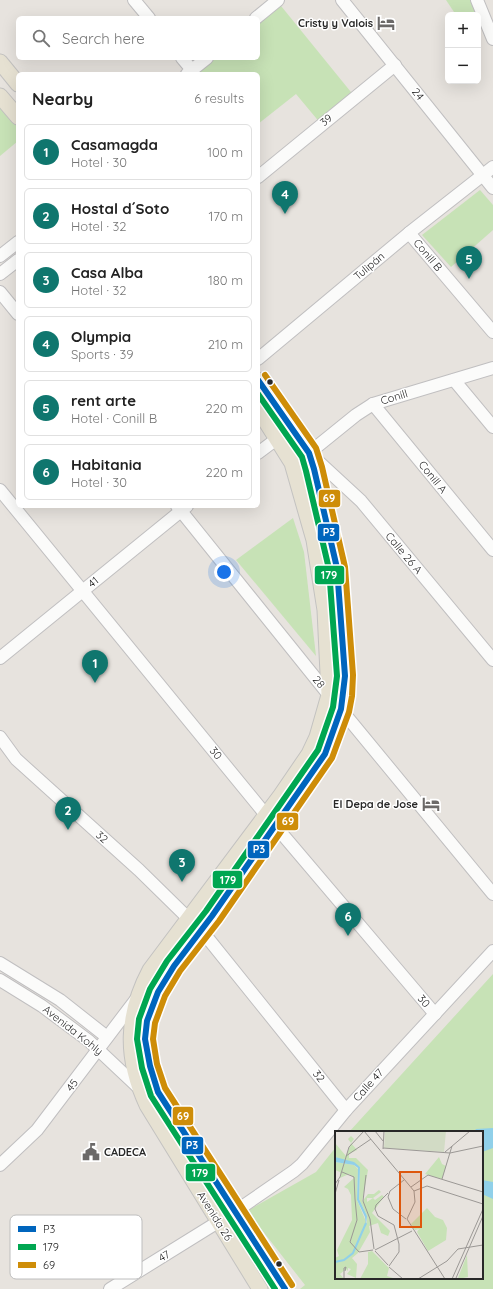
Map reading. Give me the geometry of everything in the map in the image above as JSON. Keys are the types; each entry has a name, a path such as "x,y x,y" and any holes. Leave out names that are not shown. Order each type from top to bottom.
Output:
{"main road":[{"path":"0,62 16,82"},
{"path":"0,96 16,115"},
{"name":"Avenida 26","path":"260,383 309,453 325,512 337,568 345,676 344,695 341,709 325,754 276,826 202,930 168,974 157,992 147,1022 146,1044 149,1063 158,1092 285,1289"},
{"name":"Avenida 26","path":"260,412 278,438 292,463 314,540 325,610 329,695 317,737 309,754 266,815 150,970 137,998 132,1026 132,1054 140,1089 147,1105 260,1289"},
{"path":"278,438 292,450 300,454 309,453"}],"street":[{"path":"134,0 147,16"},
{"path":"258,16 278,0"},
{"name":"24","path":"342,0 493,188"},
{"path":"477,0 493,39"},
{"path":"183,60 190,72 205,60"},
{"name":"39","path":"260,175 395,65"},
{"name":"Tulipán","path":"260,357 409,233 493,168"},
{"name":"Conill B","path":"409,233 493,332"},
{"path":"0,256 16,244"},
{"path":"0,274 16,262"},
{"path":"0,292 16,312"},
{"name":"Conill","path":"309,453 356,415 373,404 493,368"},
{"path":"454,380 493,427"},
{"name":"Conill A","path":"373,404 493,550"},
{"path":"260,452 278,438"},
{"name":"Calle 26 A","path":"309,453 361,501 493,660"},
{"name":"30","path":"0,490 266,815 435,1014"},
{"name":"28","path":"182,508 329,695 493,894"},
{"name":"41","path":"0,658 182,508"},
{"name":"32","path":"0,737 16,759 139,870 189,919"},
{"name":"32","path":"202,930 346,1110"},
{"name":"Calle 47","path":"236,1211 294,1171 346,1110 493,950"},
{"name":"Avenida Kohly","path":"0,964 51,994 107,1037"},
{"name":"Avenida Kohly","path":"0,980 42,1006 99,1049 140,1089"},
{"path":"42,1006 51,994"},
{"name":"45","path":"0,1166 36,1130 137,998"},
{"name":"47","path":"142,1269 218,1222"},
{"name":"47","path":"110,1289 126,1279"}],"green space":[{"path":"446,0 477,0 478,12 454,12"},
{"path":"277,1 355,97 321,124 296,94 260,122 260,72 190,72 204,60 260,60 260,16"},
{"path":"0,96 16,115 16,143 0,156"},
{"path":"480,190 493,205 493,230 451,267 422,235"},
{"path":"297,459 304,460 330,568 338,657 337,697 335,696 329,586 321,538"},
{"path":"293,518 304,552 316,656 236,560"},
{"path":"268,823 269,825 159,975 143,1066 276,1289 269,1289 155,1107 150,1098 140,1066 143,999 156,972"},
{"path":"493,974 493,1289 300,1289 305,1285 247,1211 316,1172 335,1148 335,1279 483,1279 483,1131 350,1131"}],"water":[{"path":"493,1128 493,1148 483,1152 483,1131 475,1131 476,1129"},
{"path":"483,1180 493,1182 493,1199 483,1194"}],"transit line":[{"name":"69","path":"265,375 316,448 322,467 345,567 353,675 352,696 349,712 332,758 219,921 180,971 165,996 155,1023 153,1039 157,1064 165,1088 292,1285"},
{"name":"P3","path":"260,383 309,453 314,469 337,568 345,676 341,709 325,754 212,916 174,966 158,992 147,1021 145,1039 150,1066 158,1092 285,1289"},
{"name":"179","path":"260,397 302,457 306,471 329,569 337,676 333,707 318,750 206,911 167,961 150,989 139,1019 137,1039 142,1068 151,1096 275,1289"}],"place":[{"name":"Cristy y Valois","path":"386,23"},
{"name":"Olympia","path":"285,214"},
{"name":"rent arte","path":"469,279"},
{"name":"Casamagda","path":"95,683"},
{"name":"El Depa de Jose","path":"431,804"},
{"name":"Hostal d´Soto","path":"68,830"},
{"name":"Casa Alba","path":"182,882"},
{"name":"Habitania","path":"348,936"},
{"name":"CADECA","path":"91,1152"}]}
